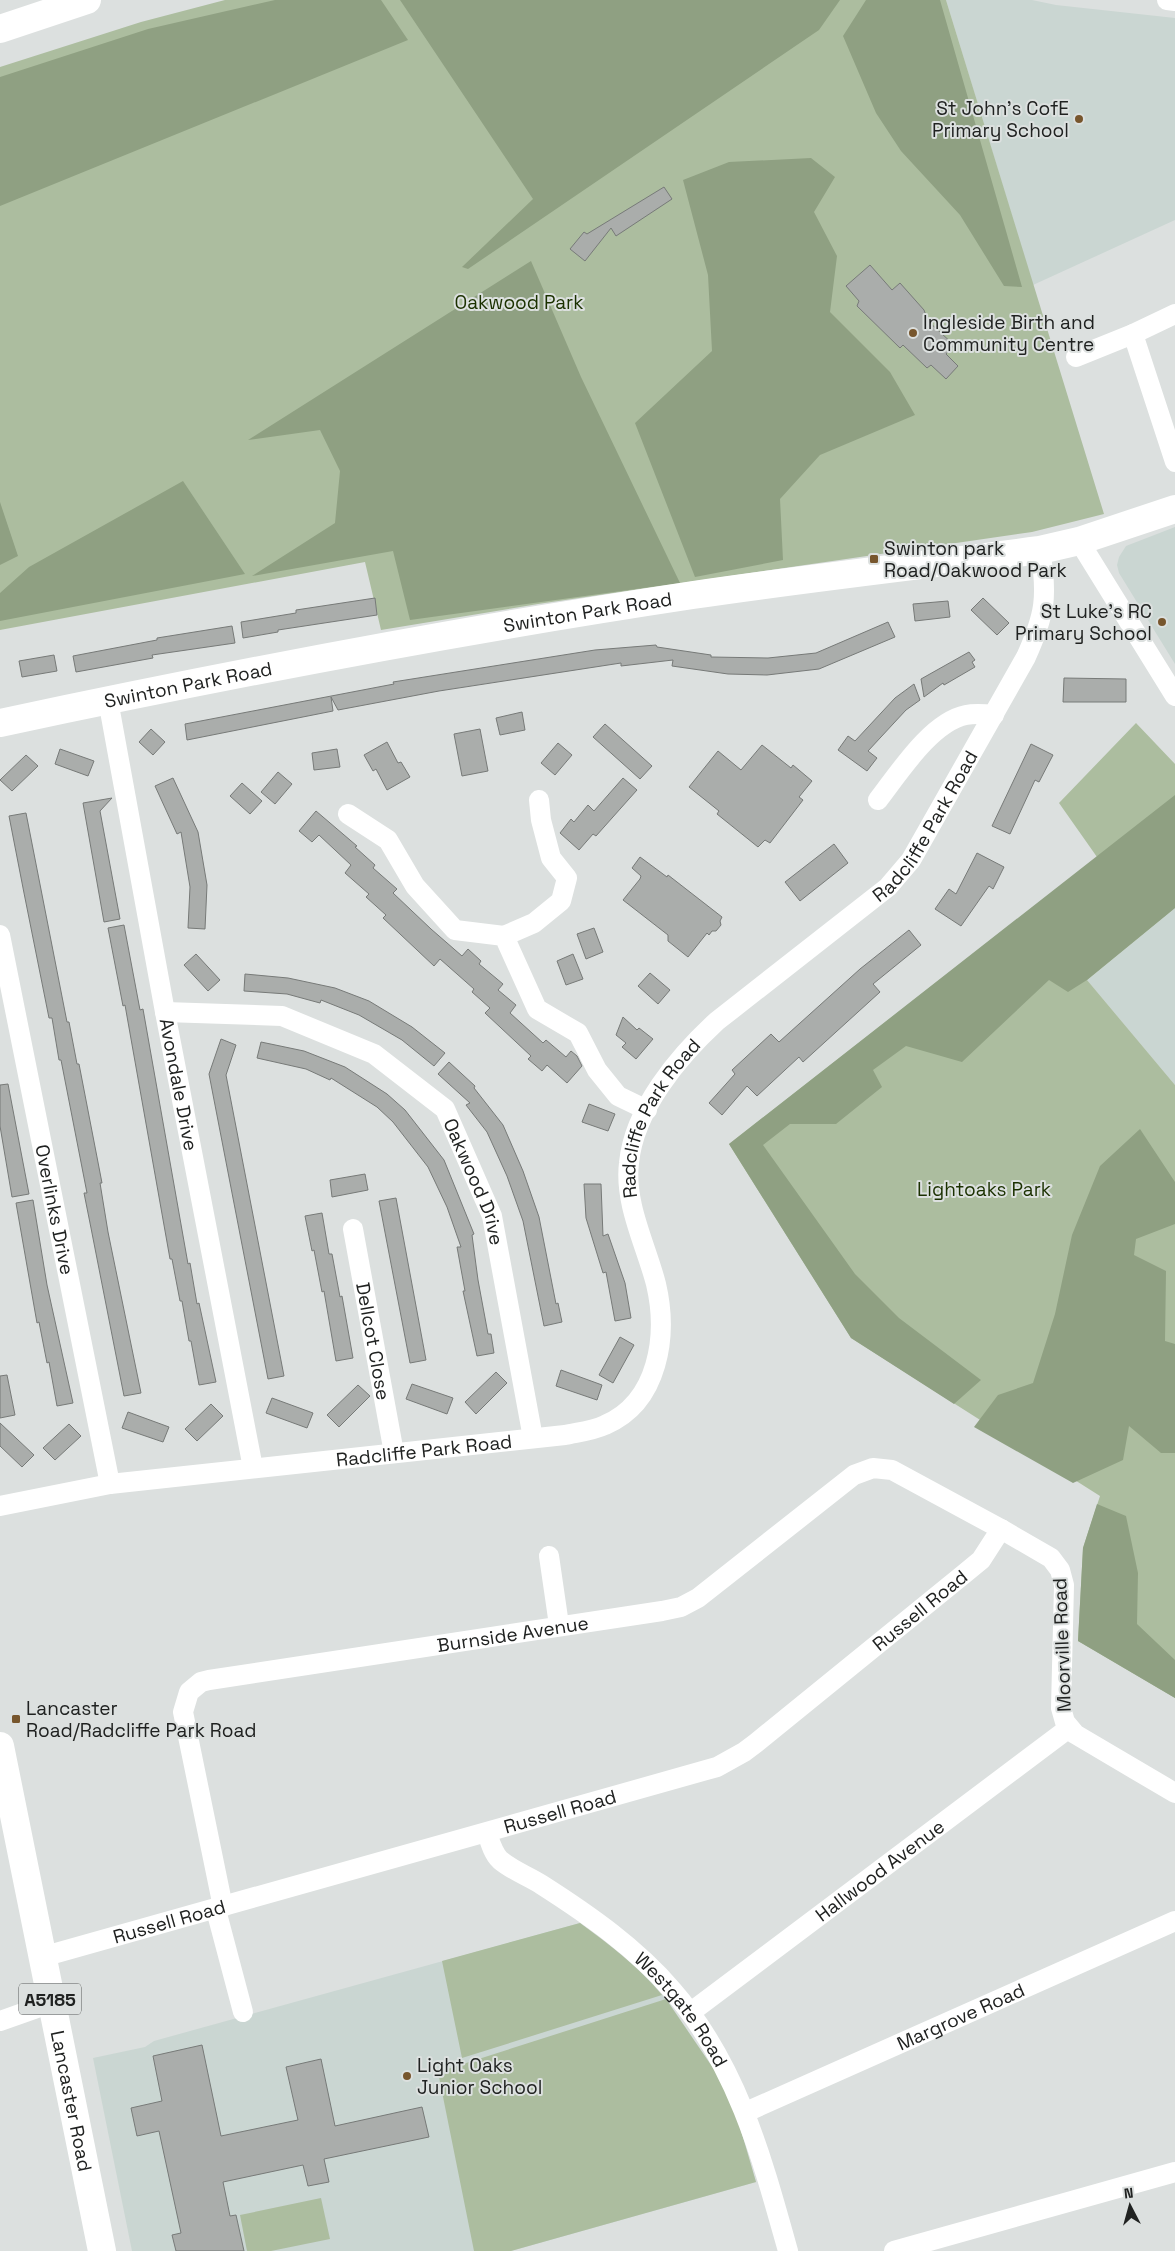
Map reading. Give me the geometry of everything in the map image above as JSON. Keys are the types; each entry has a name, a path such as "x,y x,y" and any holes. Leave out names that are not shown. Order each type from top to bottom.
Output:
{"main road":[{"path":"0,29 87,0"},
{"name":"Swinton Park Road","path":"0,723 108,700 378,648 694,595 1040,550 1079,542 1175,510"},
{"name":"Lancaster Road","path":"0,1746 102,2251"}],"street":[{"path":"1167,0 1175,1"},
{"path":"1076,358 1175,314"},
{"path":"1133,334 1175,462"},
{"path":"1079,542 1175,696"},
{"name":"Radcliffe Park Road","path":"0,1506 110,1484 534,1438 594,1429 618,1418 639,1398 654,1371 661,1334 659,1298 632,1204 628,1177 631,1150 637,1129 668,1076 697,1039 717,1021 877,896 897,878 911,860 1026,657 1040,626 1044,592 1040,550"},
{"name":"Avondale Drive","path":"108,700 165,1012 254,1468"},
{"path":"878,800 924,742 947,724 965,715 994,715"},
{"path":"348,814 388,840 415,886 455,930 504,936 534,924 561,901 567,878 551,858 541,820 539,800"},
{"name":"Overlinks Drive","path":"0,935 110,1484"},
{"path":"504,936 537,1009 578,1033 597,1070 618,1096 647,1110"},
{"name":"Oakwood Drive","path":"165,1012 282,1016 374,1054 444,1108 492,1216 534,1438"},
{"name":"Dellcot Close","path":"353,1229 394,1453"},
{"name":"Burnside Avenue","path":"243,2012 219,1909 183,1712 186,1698 195,1687 209,1680 244,1674 559,1625 662,1611 690,1603 854,1474 873,1468 892,1470 1001,1529"},
{"name":"Moorville Road","path":"1001,1529 1051,1558 1063,1577 1061,1708 1062,1715 1069,1728 1075,1734 1175,1793"},
{"name":"Russell Road","path":"42,1957 219,1909 702,1772 730,1760 756,1743 964,1574 980,1560 1001,1529"},
{"path":"549,1556 559,1625"},
{"name":"Hallwood Avenue","path":"691,2012 1069,1728"},
{"name":"Westgate Road","path":"487,1833 490,1844 498,1858 511,1868 541,1884 625,1944 656,1972 691,2012 726,2069 746,2112 788,2251"},
{"name":"Margrove Road","path":"746,2112 1175,1921"},
{"path":"0,2021 51,2003"},
{"path":"894,2251 1175,2172"}],"shaded area":[{"name":"St John's CofE Primary School","path":"946,0 1032,0 1056,5 1175,18 1175,220 1033,285"},
{"name":"St Luke's RC Primary School","path":"1175,527 1175,664 1119,573 1117,565 1119,557 1126,546"},
{"path":"1175,908 1175,1085 1087,980"},
{"name":"Light Oaks Junior School","path":"580,1923 648,1978 669,2003 730,2093 756,2182 511,2251 132,2251 93,2058 145,2047 154,2041"}],"green space":[{"name":"Oakwood Park","path":"225,0 946,0 1104,514 1032,532 538,604 381,630 365,562 0,630 0,67 141,22"},
{"path":"275,0 381,0 408,40 0,206 0,77 148,29"},
{"path":"400,0 840,0 819,30 468,269 462,267 533,199"},
{"path":"866,0 940,0 1022,287 1004,286 960,215 901,151 876,113 843,36"},
{"path":"811,158 835,177 814,212 837,256 830,312 890,372 915,415 820,455 780,499 783,560 695,577 635,423 712,351 708,275 683,180 729,162"},
{"path":"531,261 581,377 680,583 410,620 393,551 252,576 335,523 340,471 320,430 248,440"},
{"path":"183,481 245,574 0,621 0,593 29,567"},
{"path":"0,502 18,556 0,565"},
{"name":"Lightoaks Park","path":"1136,723 1175,764 1175,908 1087,980 1175,1085 1175,1698 1078,1641 1083,1548 1100,1496 851,1338 729,1144 1097,857 1059,803"},
{"path":"1175,795 1175,908 1087,980 1068,992 1049,980 962,1062 906,1046 873,1070 882,1087 836,1124 790,1124 763,1145 855,1274 899,1318 981,1380 954,1404 851,1338 729,1144"},
{"path":"1140,1129 1175,1182 1175,1224 1136,1239 1134,1255 1166,1271 1165,1341 1175,1344 1175,1453 1161,1453 1129,1426 1123,1460 1073,1483 974,1427 998,1395 1033,1383 1055,1314 1072,1235 1100,1166"},
{"path":"1097,1504 1126,1516 1138,1573 1137,1624 1175,1660 1175,1698 1078,1641 1083,1548"},
{"path":"580,1923 634,1966 662,1995 462,2058 442,1961"},
{"path":"666,1999 730,2093 756,2182 511,2251 474,2251 438,2072"},
{"path":"321,2198 330,2239 271,2251 247,2251 240,2215"}],"building":[{"path":"664,187 672,199 616,236 611,228 585,261 570,249 584,232 587,234"},
{"name":"Ingleside Birth and Community Centre","path":"870,265 892,290 900,283 924,310 928,321 954,345 946,354 958,366 946,379 931,365 927,368 903,345 900,348 857,306 859,301 846,286"},
{"path":"375,598 377,615 278,630 278,632 243,638 241,622 296,613 296,610"},
{"path":"983,598 1009,623 997,635 971,610"},
{"path":"948,601 950,617 915,621 913,604"},
{"path":"888,622 895,637 819,669 767,675 728,674 672,666 673,660 621,666 621,663 439,691 338,710 331,697 333,711 187,740 185,724 394,684 393,682 595,650 656,645 657,647 711,655 711,657 768,658 816,653"},
{"path":"232,626 235,643 152,655 153,658 76,672 73,656 157,640 157,638"},
{"path":"969,652 975,660 972,662 975,667 944,685 943,683 924,697 921,679"},
{"path":"54,655 57,671 22,677 19,661"},
{"path":"1064,678 1126,679 1126,702 1063,702"},
{"path":"914,684 920,700 906,710 868,751 877,758 867,771 838,750 848,736 855,741 895,698"},
{"path":"522,712 525,730 500,735 496,718"},
{"path":"605,724 652,766 640,779 593,737"},
{"path":"151,729 165,742 153,755 139,742"},
{"path":"480,729 488,771 462,776 454,734"},
{"path":"387,742 398,763 401,762 410,777 387,790 376,769 373,771 364,755"},
{"path":"558,743 572,755 555,775 541,763"},
{"path":"1031,744 1053,755 1039,782 1035,780 1010,834 992,826"},
{"path":"762,745 791,768 793,765 812,781 799,797 803,800 770,843 765,840 758,847 717,814 719,811 689,787 718,751 741,770"},
{"path":"60,749 94,761 88,776 55,764"},
{"path":"337,749 340,767 314,770 312,753"},
{"path":"26,755 38,766 12,791 0,780"},
{"path":"278,772 292,784 275,804 261,792"},
{"path":"173,778 198,832 207,885 205,929 188,928 190,887 181,832 177,834 155,786"},
{"path":"623,778 637,790 596,836 593,834 579,850 560,833 571,819 574,822 588,805 594,811"},
{"path":"242,783 262,801 250,814 230,796"},
{"path":"112,798 100,811 120,919 104,922 83,803"},
{"path":"316,811 357,846 355,847 375,865 373,868 397,889 393,893 431,929 462,956 468,949 481,961 479,964 503,984 498,990 516,1005 510,1013 543,1043 546,1040 566,1057 571,1051 577,1056 582,1066 567,1083 547,1065 542,1071 528,1059 531,1056 485,1013 490,1008 472,992 474,989 440,959 434,966 383,918 386,915 366,897 369,894 345,873 351,865 319,835 312,842 299,831"},
{"path":"26,813 67,1022 69,1022 77,1064 79,1064 102,1183 100,1183 108,1232 141,1393 124,1396 84,1193 87,1193 61,1060 59,1060 52,1018 49,1018 24,893 9,816"},
{"path":"834,844 848,863 800,901 785,882"},
{"path":"977,853 1004,867 993,889 989,886 961,926 935,909 949,889 956,894"},
{"path":"640,857 667,877 668,875 722,917 721,925 716,931 712,931 709,935 707,933 688,957 668,941 668,935 623,900 640,879 641,876 632,868"},
{"path":"124,925 140,1010 143,1009 188,1264 190,1263 197,1304 199,1303 216,1382 199,1385 182,1301 180,1301 172,1259 170,1259 125,1005 123,1006 108,928"},
{"path":"594,928 603,952 586,959 577,934"},
{"path":"909,930 921,945 873,984 880,992 803,1062 799,1057 757,1096 747,1086 722,1115 709,1103 735,1074 732,1070 771,1034 779,1042 860,969"},
{"path":"196,954 220,980 208,991 184,965"},
{"path":"573,954 583,979 566,985 557,961"},
{"path":"650,973 670,990 658,1004 638,986"},
{"path":"245,974 288,978 335,988 369,1001 412,1027 445,1053 434,1066 402,1040 359,1015 321,1000 320,1003 287,994 244,991"},
{"path":"623,1017 637,1030 639,1028 653,1039 636,1059 622,1047 626,1043 616,1035"},
{"path":"221,1039 236,1045 226,1075 284,1376 268,1379 209,1074"},
{"path":"261,1042 304,1051 345,1067 387,1094 405,1110 444,1160 474,1234 472,1235 478,1280 488,1334 491,1334 494,1353 477,1356 463,1291 465,1291 457,1247 461,1247 447,1207 428,1167 393,1122 377,1107 331,1078 330,1080 306,1069 257,1058"},
{"path":"449,1062 475,1086 474,1088 503,1125 523,1171 539,1217 556,1304 558,1303 562,1322 544,1326 523,1221 507,1176 487,1132 466,1105 470,1103 438,1074"},
{"path":"8,1084 29,1194 12,1197 0,1126 0,1085"},
{"path":"589,1104 615,1114 608,1131 582,1122"},
{"path":"365,1174 368,1190 332,1197 330,1180"},
{"path":"584,1184 601,1184 603,1236 608,1234 625,1283 631,1318 615,1321 606,1272 603,1273 586,1218"},
{"path":"396,1198 426,1360 410,1363 379,1201"},
{"path":"33,1200 47,1285 73,1403 57,1406 49,1362 47,1363 39,1322 37,1323 16,1203"},
{"path":"322,1213 329,1254 332,1254 340,1297 342,1296 353,1358 336,1361 324,1291 322,1292 305,1216"},
{"path":"620,1337 634,1345 613,1383 599,1375"},
{"path":"561,1370 602,1385 597,1400 556,1386"},
{"path":"496,1372 507,1383 476,1414 465,1402"},
{"path":"7,1375 15,1415 0,1418 0,1376"},
{"path":"412,1384 453,1398 447,1414 406,1399"},
{"path":"358,1385 370,1396 339,1427 327,1415"},
{"path":"272,1398 313,1413 307,1428 266,1413"},
{"path":"211,1404 223,1416 197,1441 185,1429"},
{"path":"128,1412 169,1427 163,1442 122,1428"},
{"path":"0,1423 34,1455 22,1467 0,1446"},
{"path":"69,1424 81,1436 55,1460 43,1448"},
{"path":"202,2045 221,2136 298,2120 286,2067 321,2059 335,2126 422,2107 429,2137 324,2159 329,2182 308,2186 303,2165 223,2182 230,2216 236,2215 244,2251 176,2251 172,2235 181,2233 159,2131 137,2136 131,2108 162,2101 153,2056"}],"place":[{"name":"St John's CofE Primary School","path":"1079,119"},
{"name":"Ingleside Birth and Community Centre","path":"913,333"},
{"name":"Swinton park Road/Oakwood Park","path":"874,559"},
{"name":"St Luke's RC Primary School","path":"1162,622"},
{"name":"Lancaster Road/Radcliffe Park Road","path":"16,1719"},
{"name":"Light Oaks Junior School","path":"407,2076"}]}
